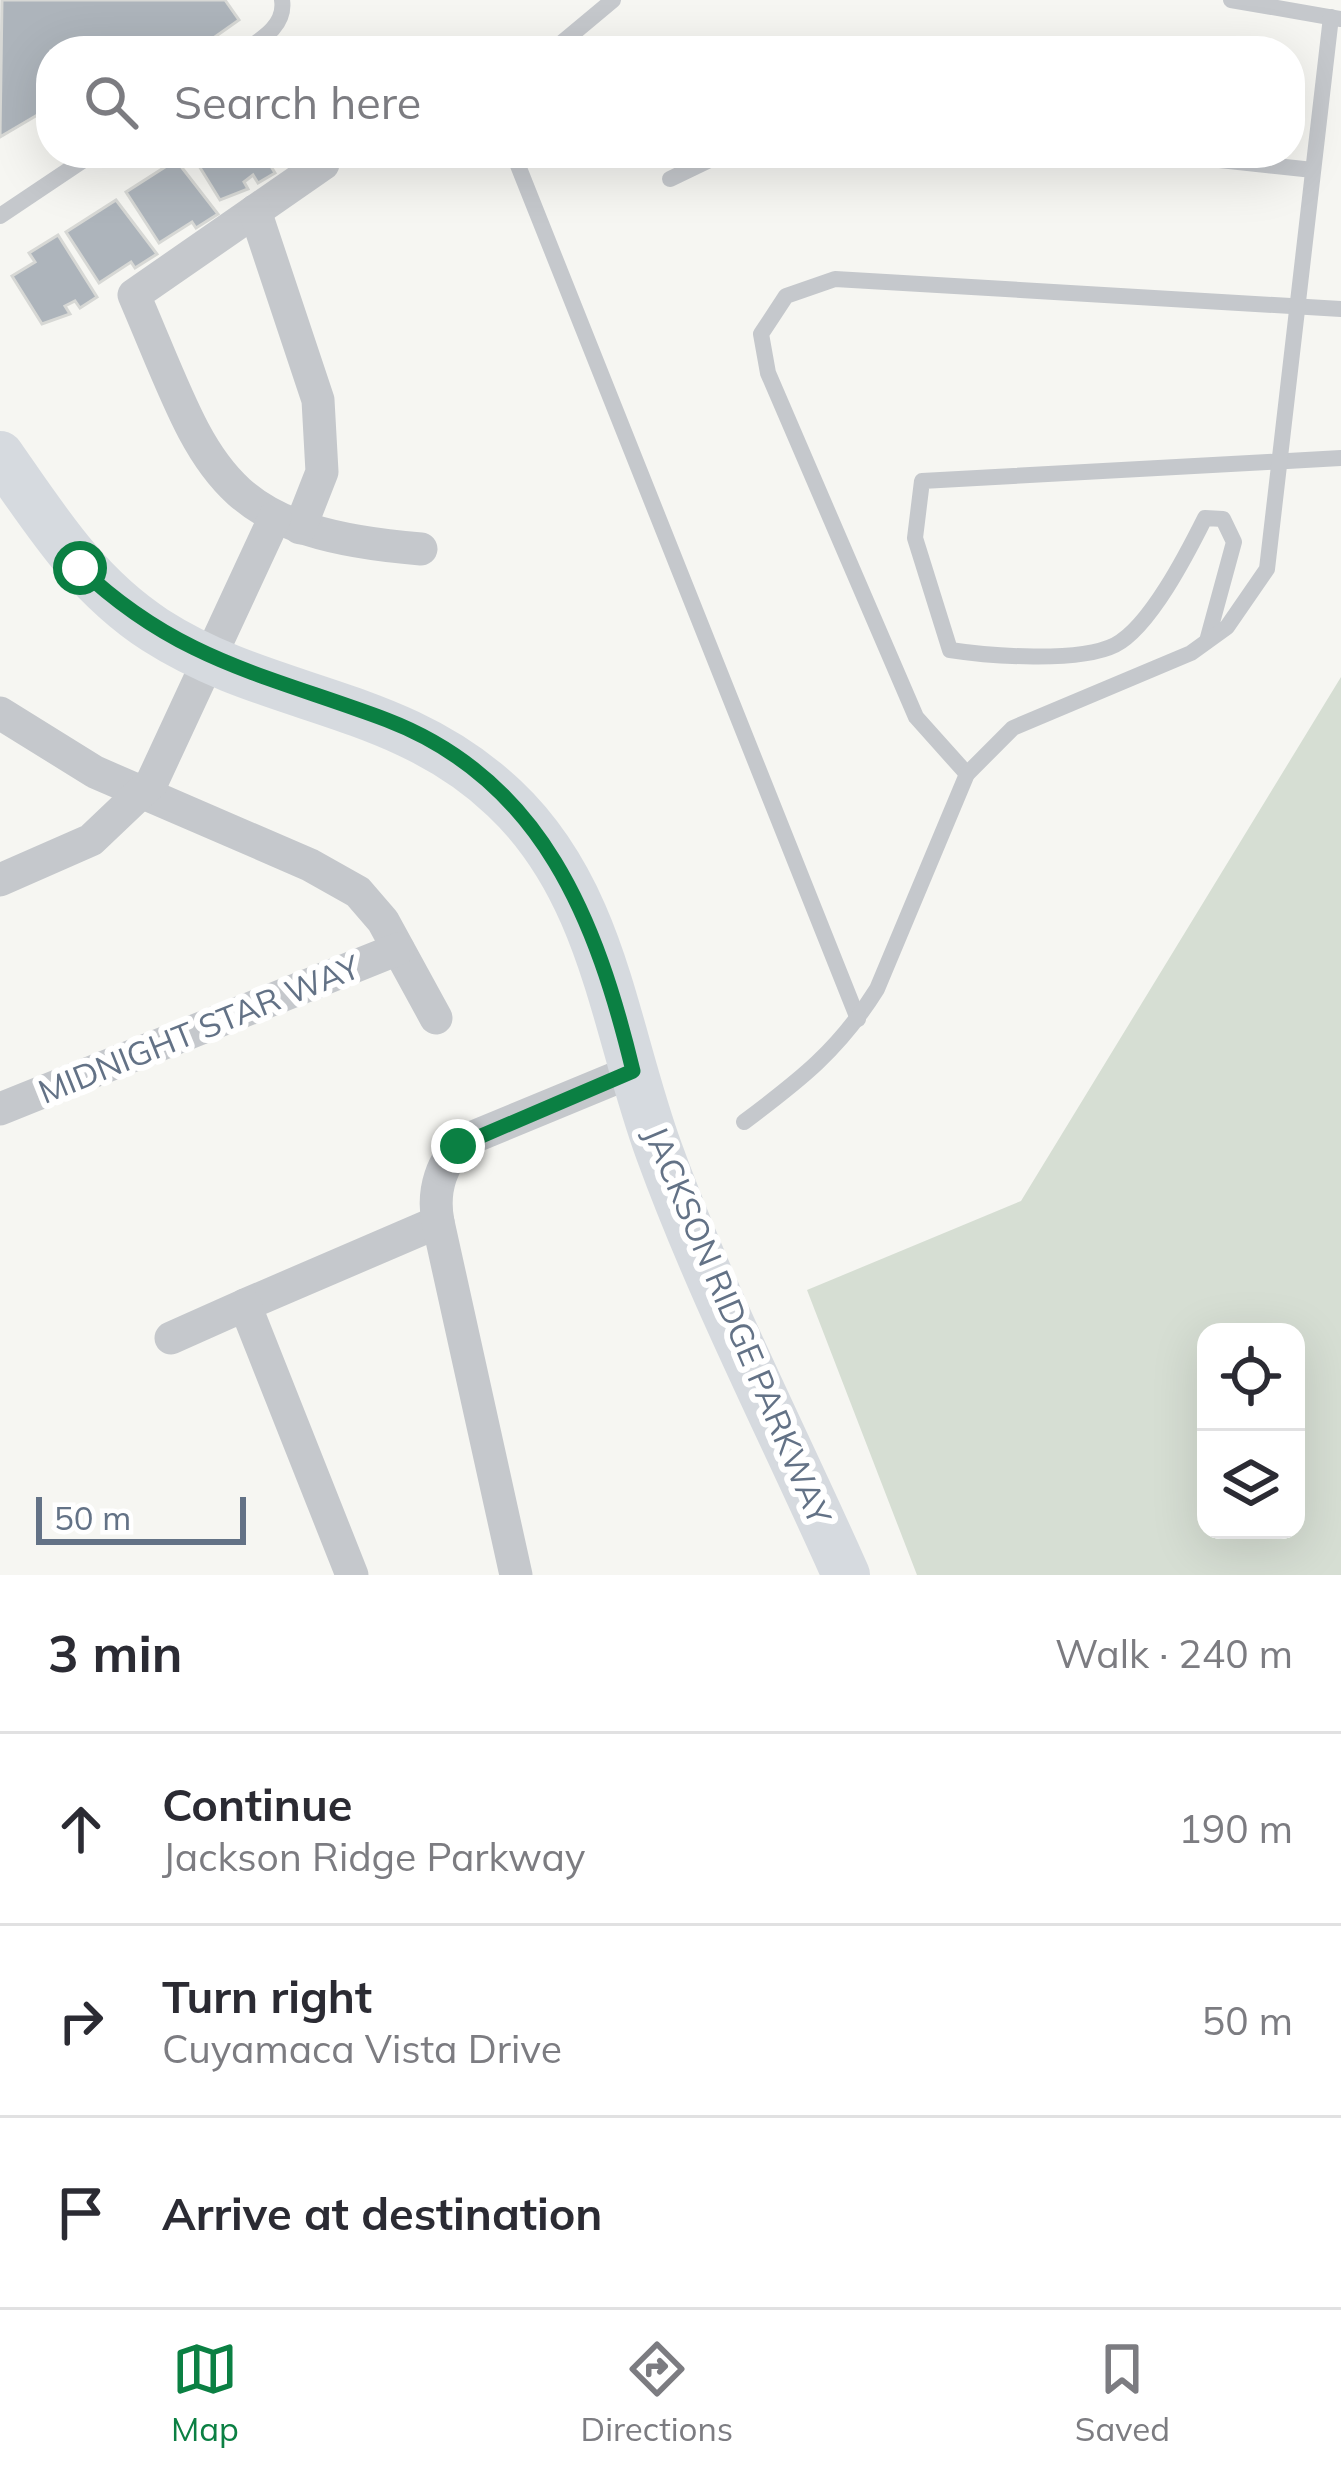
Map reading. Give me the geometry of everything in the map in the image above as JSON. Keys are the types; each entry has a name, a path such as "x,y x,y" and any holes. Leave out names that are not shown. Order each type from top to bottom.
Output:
{"street":[{"path":"317,168 134,295 208,460 250,502 288,522 348,543 421,549"},
{"path":"0,880 91,841 143,794 161,766 208,657 322,472 318,400 255,211"},
{"name":"JACKSON RIDGE PARKWAY","path":"0,455 80,568 159,633 208,657 393,722 436,744 531,824 577,894 619,1011 660,1153 846,1575"},
{"path":"0,713 95,772 340,880 371,905 436,1018"},
{"name":"MIDNIGHT STAR WAY","path":"1,1107 398,949"},
{"path":"516,1575 438,1222 436,1189 458,1146 633,1071"},
{"path":"171,1338 438,1222"},
{"path":"244,1305 352,1575"}],"lane":[{"path":"266,36 284,10 282,0"},
{"path":"570,36 613,0"},
{"path":"744,1122 822,1064 858,1019 877,989 968,774 1013,728 1207,642 1227,627 1267,568 1313,170 1336,18 1231,0"},
{"path":"0,216 72,168"},
{"path":"519,168 858,1019"},
{"path":"670,178 692,168"},
{"path":"1294,168 1313,170"},
{"path":"968,774 916,717 768,373 761,334 786,296 835,279 1296,310 1341,309"},
{"path":"1207,642 1234,542 1223,519 1205,518 1173,582 1115,645 1016,660 950,650 915,538 922,481 1341,458"}],"shaded area":[{"path":"1341,677 1341,1575 917,1575 807,1290 1021,1201"}],"building":[{"path":"2,0 225,0 239,20 216,36 36,36 36,116 0,137"},
{"path":"164,168 182,168 218,214 196,228 192,222 159,243 126,192"},
{"path":"200,168 272,168 275,173 258,183 253,175 244,182 248,189 220,200"},
{"path":"116,200 157,254 135,268 131,262 99,283 66,232"},
{"path":"58,235 97,297 80,308 75,301 65,306 70,314 42,324 12,276 35,262 29,253"}],"route":[{"path":"80,568 114,601 159,633 250,675 393,722 436,744 502,796 557,859 592,931 633,1071 458,1146"}]}
